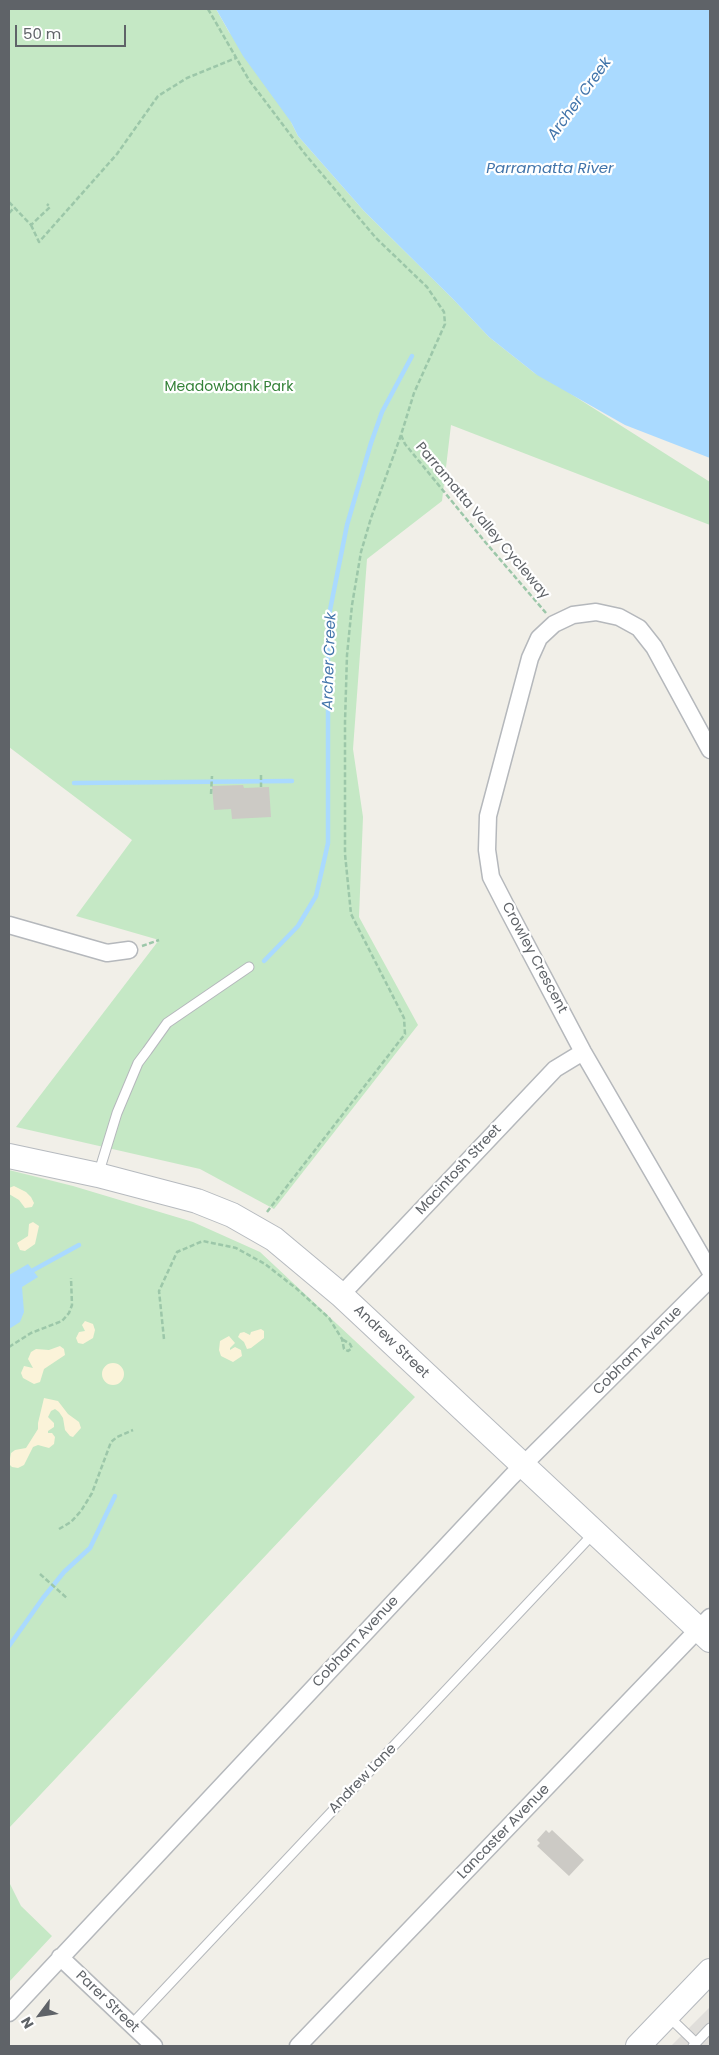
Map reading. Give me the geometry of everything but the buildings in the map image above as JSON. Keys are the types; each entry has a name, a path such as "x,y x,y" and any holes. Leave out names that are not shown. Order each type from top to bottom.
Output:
{"main road":[{"name":"Andrew Street","path":"9,1156 98,1175 197,1201 232,1214 274,1239 342,1295 594,1533 707,1629"},
{"path":"638,2046 710,1971"}],"street":[{"path":"554,624 573,615 596,612 619,617 639,628 654,647 710,750"},
{"name":"Crowley Crescent","path":"554,624 539,638 530,658 488,816 487,850 491,877 583,1052 710,1271"},
{"path":"9,925 107,953 129,950"},
{"name":"Macintosh Street","path":"342,1295 555,1069 583,1052"},
{"name":"Cobham Avenue","path":"9,2013 523,1467 710,1279"},
{"name":"Lancaster Avenue","path":"298,2046 707,1629"},
{"name":"Parer Street","path":"60,1957 154,2046"}],"lane":[{"path":"98,1175 117,1113 142,1057 167,1023 249,967"},
{"name":"Andrew Lane","path":"131,2025 594,1533"},
{"path":"667,2016 694,2045 710,2028"}],"path":[{"name":"Parramatta Valley Cycleway","path":"208,9 249,80 305,154 376,238 426,287 444,312 445,324 414,393 401,435 486,543 529,590 554,624"},
{"path":"9,202 31,225 39,242 117,154 158,96 187,78 236,58"},
{"path":"31,225 50,208 47,204"},
{"path":"9,213 14,208"},
{"path":"256,1227 405,1034 406,1026 400,1010 351,914 345,854 345,712 347,655 352,605 361,552 371,518 401,435"},
{"path":"261,775 261,787"},
{"path":"211,794 212,776"},
{"path":"164,1339 159,1291 178,1252 203,1241 236,1248 265,1264 297,1289 329,1318 342,1338 350,1344 352,1348 348,1351 344,1349 342,1338"},
{"path":"9,1347 31,1333 62,1321 69,1313 72,1305 70,1278"},
{"path":"59,1528 71,1522 81,1511 92,1492 111,1442 117,1437 133,1430"},
{"path":"40,1574 68,1598"}],"shaded area":[{"path":"710,2007 710,2046 671,2046"}],"green space":[{"name":"Meadowbank Park","path":"9,9 216,9 229,32 571,394 710,482 710,525 451,425 442,501 367,559 353,749 363,817 359,917 418,1025 274,1209 200,1169 16,1127 159,940 76,916 132,840 9,747","holes":["291,122 537,375 489,337 364,211 298,136"]},
{"path":"9,1170 73,1186 193,1222 260,1252 415,1397 9,1828"},
{"path":"9,1882 21,1906 52,1936 9,1982"}],"sand":[{"path":"14,1186 31,1197 34,1203 32,1207 25,1208 19,1200 9,1194 9,1188"},
{"path":"33,1222 39,1226 35,1244 25,1251 20,1250 17,1243 28,1236 29,1224"},
{"path":"85,1321 93,1324 95,1330 93,1338 83,1344 78,1343 76,1338 79,1332 85,1331 82,1325"},
{"path":"261,1329 264,1331 264,1338 247,1349 244,1342 238,1337 240,1333 244,1332 250,1335 251,1332"},
{"path":"229,1336 235,1343 230,1350 235,1347 241,1350 242,1356 233,1362 221,1356 219,1350 220,1341"},
{"path":"60,1346 64,1349 65,1355 44,1369 40,1382 34,1384 23,1378 21,1373 24,1366 33,1368 28,1359 31,1352 36,1349 49,1350"},
{"path":"113,1363 121,1366 124,1374 121,1382 113,1385 105,1382 102,1374 105,1366"},
{"path":"44,1398 58,1401 68,1414 79,1422 81,1428 73,1437 70,1436 65,1430 63,1418 59,1412 55,1409 51,1411 48,1417 54,1423 54,1427 48,1433 52,1433 55,1437 54,1444 49,1448 38,1445 33,1447 24,1465 18,1468 12,1467 9,1464 11,1453 15,1450 26,1448 38,1429"}],"water":[{"name":"Parramatta River","path":"216,9 710,9 710,458 625,425 537,375 489,337 364,211 298,136 291,122 243,56"},
{"path":"28,1264 38,1277 22,1287 24,1312 20,1322 9,1329 9,1275"}],"waterway":[{"name":"Archer Creek","path":"264,961 298,926 316,896 328,843 328,620 347,525 371,443 382,412 412,356"},
{"path":"74,783 292,781"},
{"name":"Archer Creek","path":"28,1273 79,1245"},
{"path":"9,1646 64,1572 90,1548 115,1496"}]}
